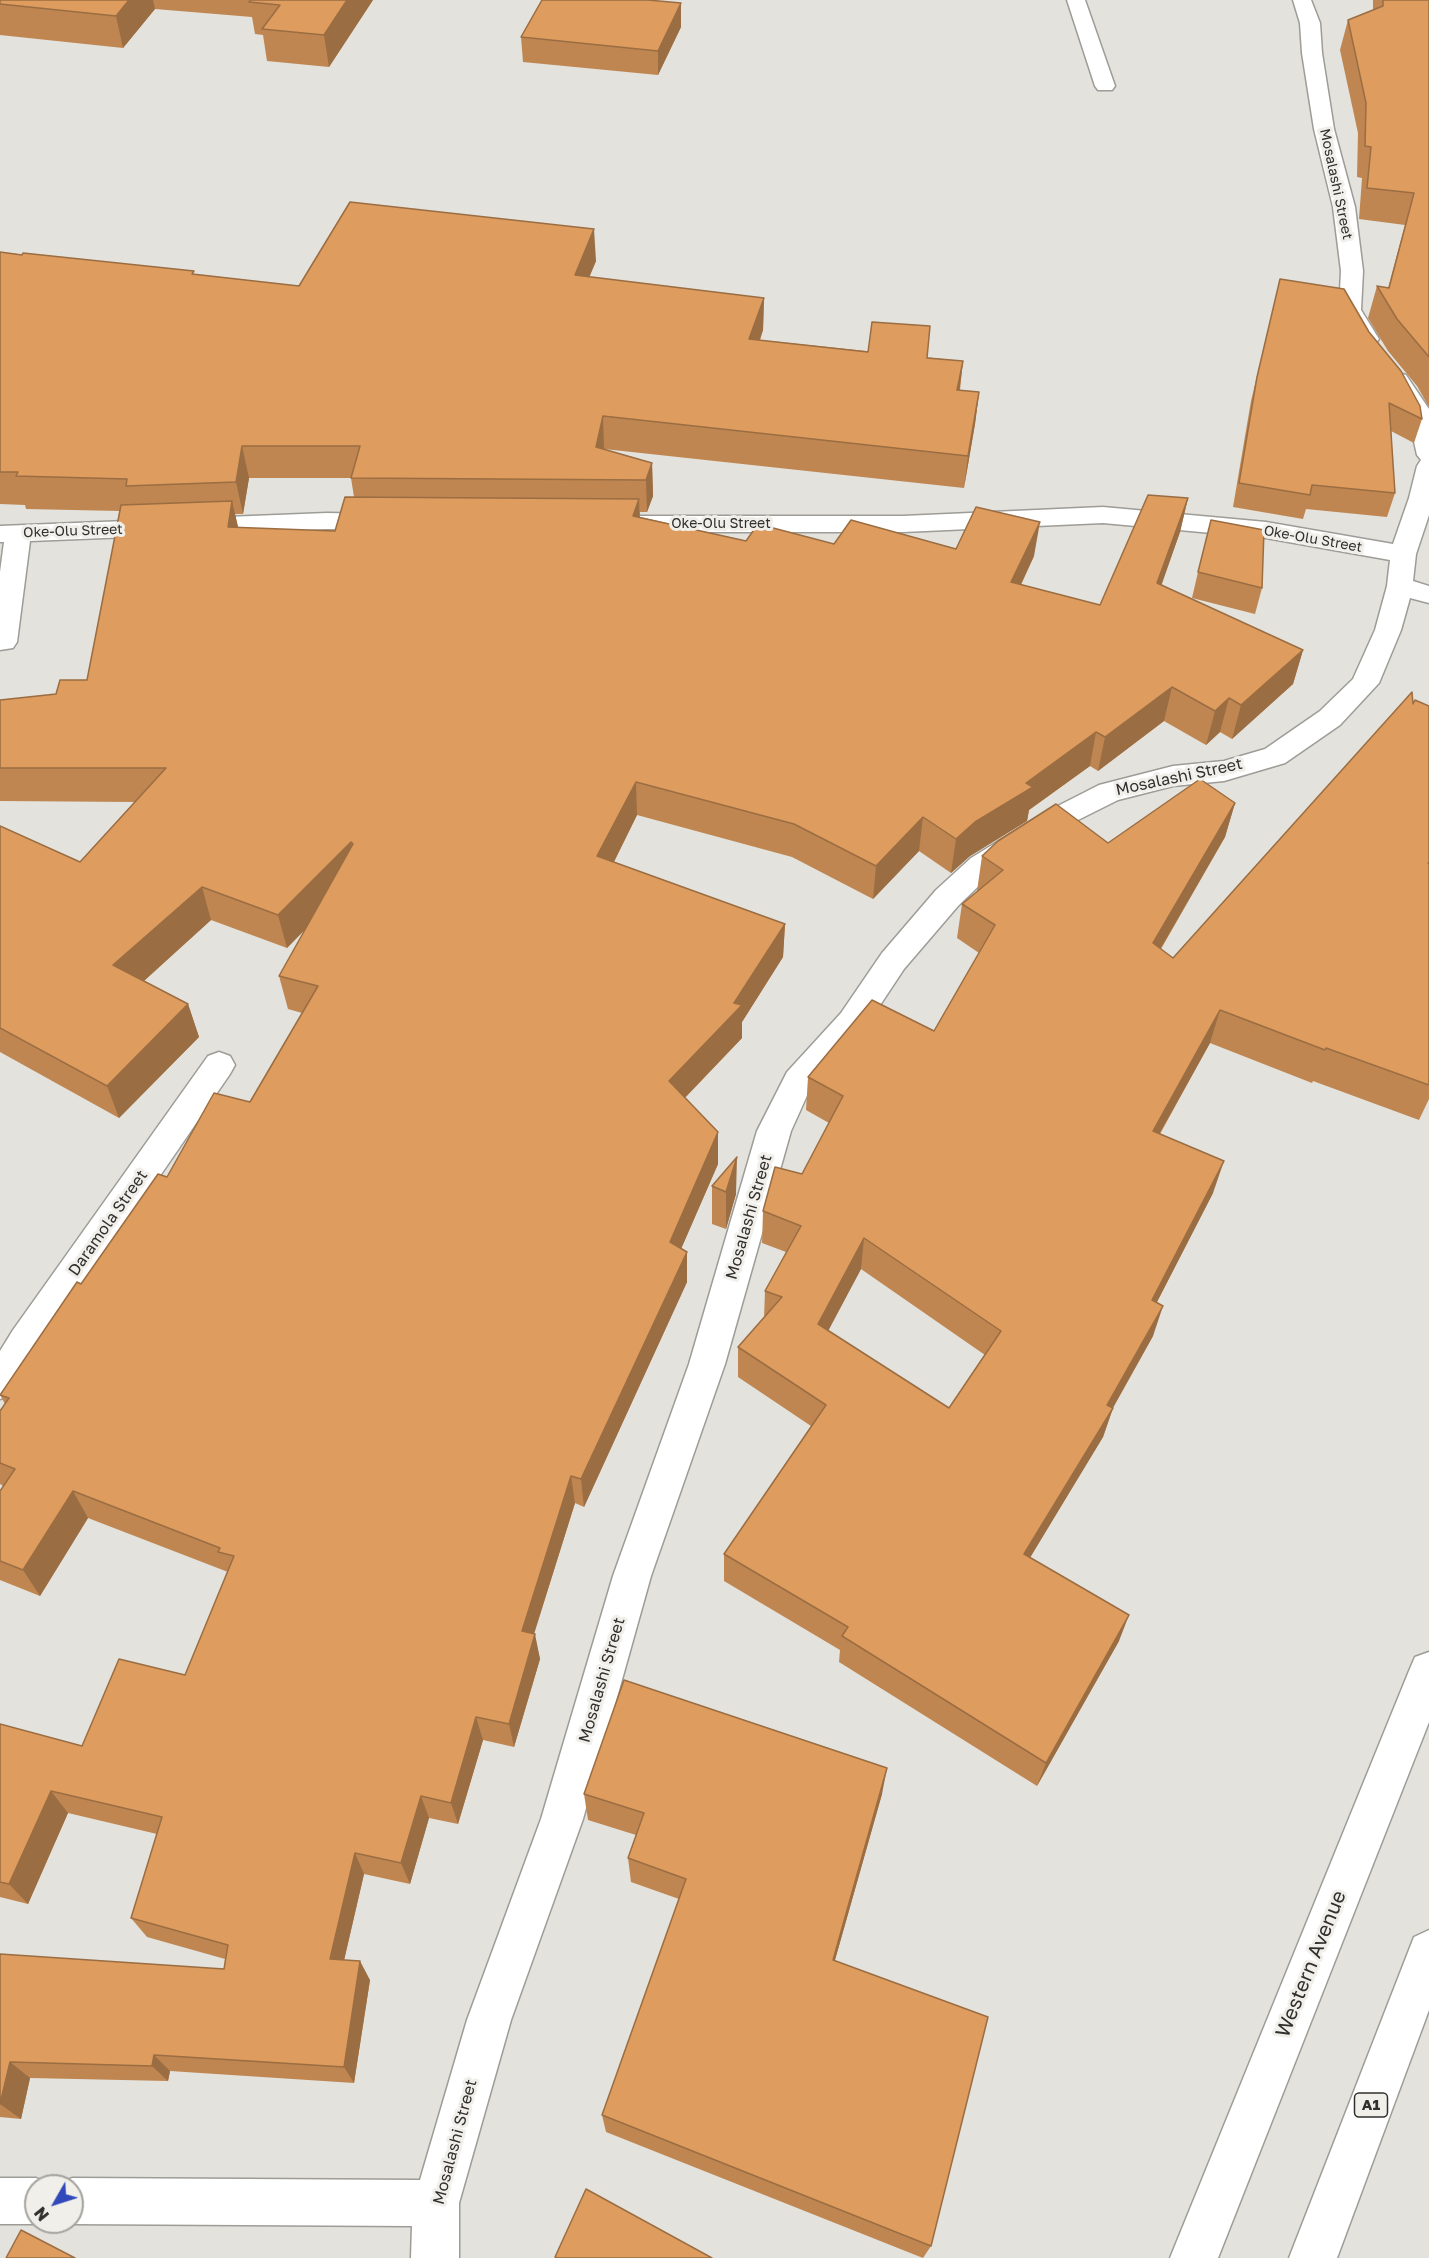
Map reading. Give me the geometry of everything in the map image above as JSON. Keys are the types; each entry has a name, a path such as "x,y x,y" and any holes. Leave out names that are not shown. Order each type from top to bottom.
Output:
{"main road":[{"path":"1077,0 1105,86"},
{"name":"Mosalashi Street","path":"1302,0 1310,23 1312,53 1324,129 1344,207 1352,271 1350,310 1379,358 1407,392 1427,429 1429,455"},
{"name":"Mosalashi Street","path":"435,2258 436,2203 489,2020 562,1820 632,1576 707,1364 774,1131 798,1081 852,1022 893,961 947,898 981,866 1056,819 1109,792 1173,776 1224,771 1275,756 1330,718 1365,683 1411,578 1422,498 1429,466"},
{"name":"Oke-Olu Street","path":"602,524 903,524 1103,515 1266,530 1411,578"},
{"name":"Oke-Olu Street","path":"9,534 327,521 408,522"},
{"path":"4,642 9,534"},
{"name":"Daramola Street","path":"0,1383 219,1065"},
{"name":"Western Avenue","path":"1194,2258 1429,1671"},
{"name":"A1","path":"1313,2258 1429,1952"},
{"path":"0,2201 24,2201"},
{"path":"84,2201 436,2203"}],"building":[{"path":"0,0 129,0 116,16 0,4"},
{"path":"251,0 347,0 324,35 262,29 280,5 249,2"},
{"path":"542,0 648,0 681,3 658,51 521,37"},
{"path":"1383,0 1429,0 1429,357 1397,319 1377,286 1389,288 1414,193 1367,188 1371,147 1365,146 1366,103 1348,20 1383,6"},
{"path":"350,202 594,229 575,275 764,298 749,339 868,352 872,322 930,326 927,358 963,361 957,390 979,392 968,456 603,416 596,447 652,463 646,480 351,478 360,446 242,446 236,482 126,486 127,479 16,476 18,472 0,472 0,252 194,271 192,274 299,286"},
{"path":"1280,279 1344,289 1369,332 1401,371 1420,406 1422,419 1389,403 1395,493 1312,485 1310,495 1239,483 1257,377"},
{"path":"1148,495 1188,498 1157,583 1303,650 1241,705 1229,698 1215,711 1172,687 1105,737 1096,732 1026,783 1033,787 975,822 956,839 923,817 876,866 794,824 636,782 597,856 785,924 734,1003 742,1005 669,1081 718,1132 670,1242 687,1252 581,1479 571,1476 522,1631 535,1634 509,1724 476,1717 451,1803 421,1796 401,1863 355,1853 330,1959 360,1961 344,2067 154,2055 152,2066 10,2062 0,2104 0,1954 224,1969 228,1945 131,1918 162,1817 51,1791 9,1884 0,1882 0,1724 82,1746 119,1659 185,1675 234,1556 218,1552 220,1548 73,1491 23,1570 0,1561 0,1491 15,1469 0,1463 0,1411 9,1398 0,1395 77,1282 81,1284 158,1174 167,1177 214,1093 250,1102 318,986 279,976 353,844 351,842 278,915 202,887 113,965 188,1004 107,1086 0,1028 0,826 80,862 166,768 0,768 0,700 56,694 60,680 87,680 121,505 232,501 228,527 335,531 345,497 639,499 633,516 746,541 758,524 834,544 851,520 956,549 976,507 1040,522 1011,582 1100,605"},
{"path":"1211,520 1264,530 1262,588 1198,572"},
{"path":"1412,692 1413,704 1415,700 1429,706 1429,1085 1326,1048 1325,1050 1220,1010 1153,1131 1224,1161 1152,1300 1163,1306 1107,1405 1113,1408 1024,1554 1129,1615 1046,1763 842,1636 848,1627 724,1554 826,1405 738,1347 782,1297 765,1291 801,1226 763,1211 775,1167 802,1174 843,1096 808,1077 872,1000 934,1031 995,925 962,904 1003,870 982,856 998,841 1056,804 1108,843 1200,779 1235,803 1153,943 1173,958","holes":["864,1238 1001,1331 949,1408 818,1324"]},
{"path":"737,1157 726,1192 712,1186"},
{"path":"624,1680 887,1768 833,1960 988,2017 931,2246 602,2115 686,1879 628,1858 644,1813 584,1794"},
{"path":"586,2189 712,2258 555,2257"},
{"path":"21,2230 24,2234 29,2234 75,2258 6,2258"}]}
